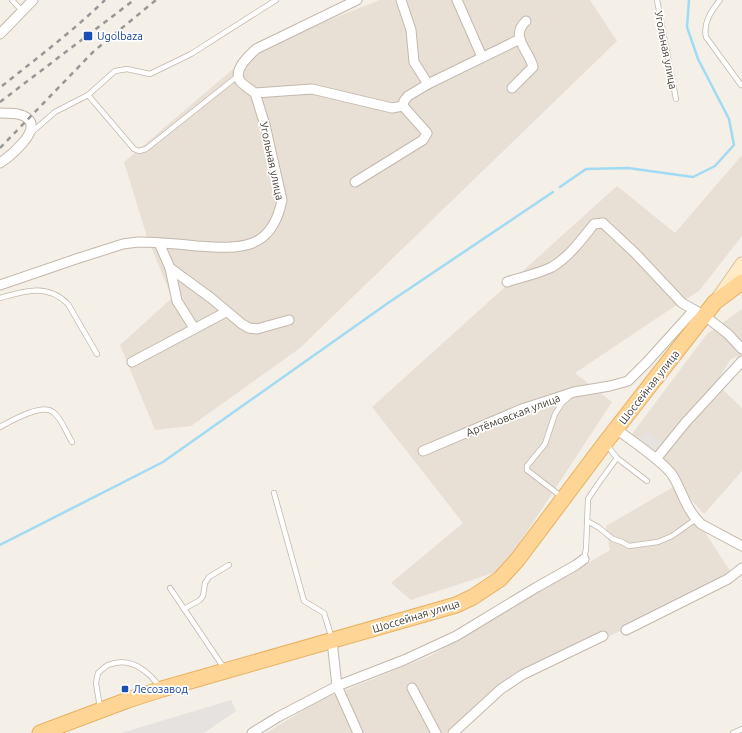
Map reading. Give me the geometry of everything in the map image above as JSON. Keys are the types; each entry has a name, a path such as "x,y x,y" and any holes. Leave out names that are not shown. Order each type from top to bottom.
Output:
{"main road":[{"name":"Шоссейная улица","path":"40,733 162,689 456,605 474,597 488,588 500,579 518,559 616,429 700,313 715,302 742,264"},
{"path":"715,302 742,282"}],"street":[{"path":"0,34 34,0"},
{"path":"357,0 256,49 247,57 239,69 240,81 255,93 312,89 392,108 403,106"},
{"path":"401,0 411,30 414,62 428,84"},
{"path":"457,0 482,57"},
{"path":"512,88 533,67 520,39 519,31 521,26 526,21"},
{"path":"403,106 404,101 408,96 428,84 520,39"},
{"name":"Угольная улица","path":"0,285 40,270 123,244 159,242 230,248 250,244 260,239 268,232 280,212 282,200 265,125 255,93"},
{"path":"355,182 424,140 427,134 403,106"},
{"path":"0,113 19,114 28,118 32,125 31,133 9,157 0,163"},
{"path":"507,282 552,267 581,241 594,224 603,223 635,253 682,303 700,313 728,334 742,349"},
{"path":"159,242 170,268 177,301 194,328"},
{"path":"170,268 226,312 250,328 264,328 289,320"},
{"path":"132,362 226,312"},
{"name":"Артёмовская улица","path":"423,452 522,409 574,392 610,386 628,381 700,313"},
{"path":"656,459 686,422 742,361"},
{"path":"616,429 656,459 672,475 683,500 701,524 742,546"},
{"path":"252,733 278,717 337,686 404,660 456,636 584,559"},
{"path":"626,630 723,582 742,568"},
{"path":"453,733 501,689 522,675 603,636"},
{"path":"332,641 337,686 358,733"},
{"path":"412,688 436,733"}],"lane":[{"path":"12,0 22,11"},
{"path":"31,133 55,112 88,95 115,71 127,69 150,74 191,54 276,0"},
{"name":"Угольная улица","path":"657,0 676,99"},
{"path":"720,0 712,10 704,28 706,37 741,85"},
{"path":"88,95 134,149 139,151 146,149 239,75"},
{"path":"0,298 31,291 54,293 61,297 68,304 97,354"},
{"path":"564,498 527,470 528,466 544,444 555,414 562,403 574,392"},
{"path":"0,427 16,418 33,412 48,410 55,413 72,442"},
{"path":"605,443 617,458 647,482"},
{"path":"584,559 586,549 588,499 617,458"},
{"path":"274,493 304,602 324,613 332,641"},
{"path":"587,521 598,527 613,539 629,546 658,542 672,536 696,519"},
{"path":"184,609 200,600 203,596 204,583 209,577 229,566"},
{"path":"170,588 226,671"},
{"path":"101,710 96,683 98,673 108,666 120,662 133,664 142,668 152,676 162,689"},
{"path":"733,733 742,729"}],"shaded area":[{"path":"380,0 590,0 617,41 300,348 191,426 155,430 120,345 172,298 147,237 124,162 259,47"},
{"path":"742,155 742,236 699,291 575,373 612,402 502,570 411,600 391,583 463,523 372,407 617,186 675,233"},
{"path":"742,309 742,355 731,359 716,383 742,408 742,471 704,514 632,434 707,334"},
{"path":"647,430 663,443 654,454 638,441"},
{"path":"675,486 734,577 498,689 446,733 266,733 318,701 430,656 610,550 606,526"},
{"path":"231,700 236,711 204,733 121,733"}],"waterway":[{"path":"560,187 586,169 628,168 693,177 715,166 734,145 729,119 698,59 687,27 689,0"},
{"path":"0,545 163,462 388,303 553,192"}],"railway":[{"path":"2,86 68,33 105,0"},
{"path":"0,102 134,0"},
{"path":"0,148 94,51 156,0"}],"place":[{"name":"Ugolbaza","path":"88,36"},
{"name":"Лесозавод","path":"125,689"}]}
